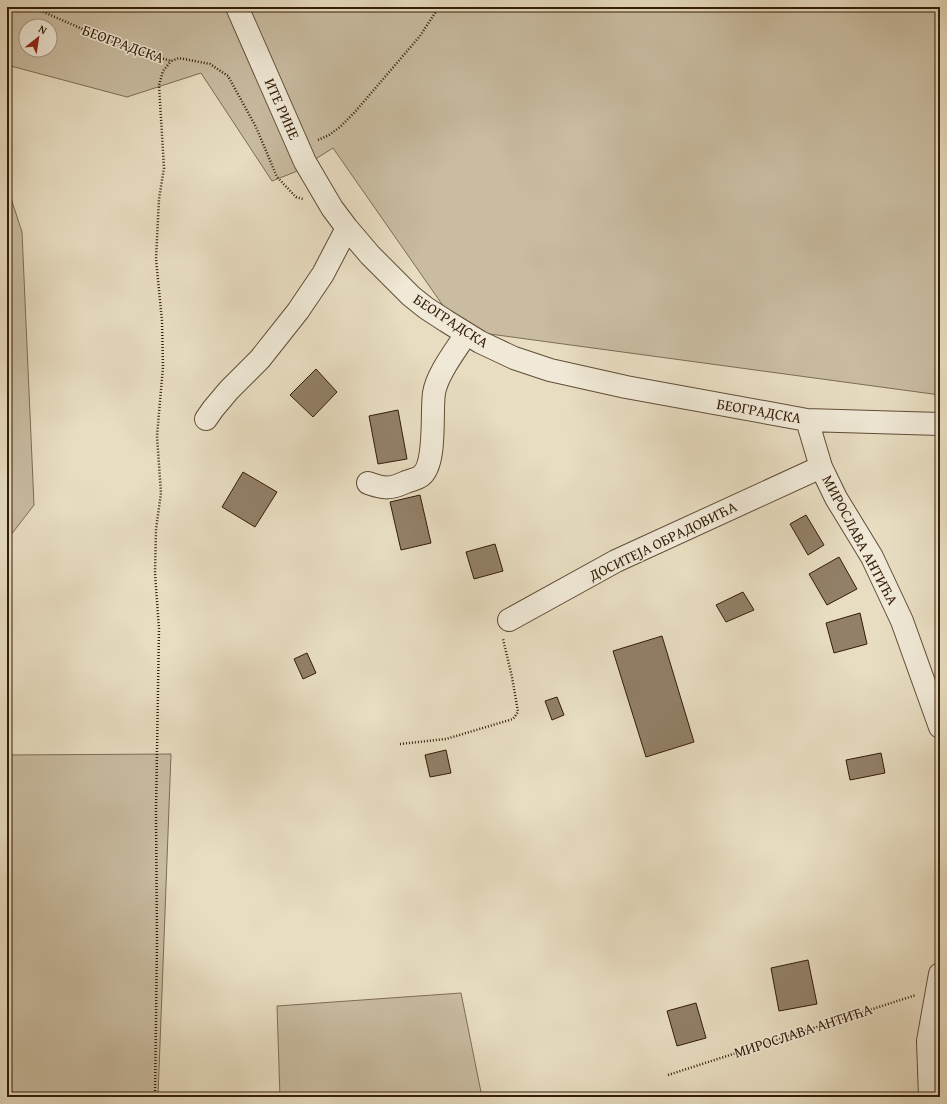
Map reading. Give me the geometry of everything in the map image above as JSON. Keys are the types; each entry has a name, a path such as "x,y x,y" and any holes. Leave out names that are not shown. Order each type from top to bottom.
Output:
{"street":[{"name":"ИТЕ РИНЕ","path":"236,7 305,162 332,208"},
{"name":"БЕОГРАДСКА","path":"332,208 370,255 411,296 426,308 466,334 514,358 550,370 626,387 807,420 940,424"},
{"path":"206,419 212,409 229,390 260,359 298,311 323,274 348,228"},
{"path":"368,484 379,488 394,488 421,476 427,468 430,458 434,393 439,377 466,334"},
{"name":"МИРОСЛАВА АНТИЋА","path":"807,420 821,467 836,498 872,557 902,621 940,727"},
{"name":"ДОСИТЕЈА ОБРАДОВИЋА","path":"509,620 616,561 821,467"},
{"path":"930,1097 928,1041 939,981"}],"path":[{"name":"БЕОГРАДСКА","path":"32,7 139,52 170,61 179,58 210,64 228,76 256,127 277,177 296,197 332,208"},
{"path":"299,148 329,135 340,127 420,36 439,7"},
{"path":"155,1097 157,942 156,812 159,629 155,566 156,529 161,493 157,436 163,366 162,320 156,259 159,199 164,168 159,85 163,71 170,61"},
{"path":"400,744 446,739 513,719 518,712 512,677 502,635 509,620"},
{"name":"МИРОСЛАВА АНТИЋА","path":"668,1075 939,981"}],"shaded area":[{"path":"7,7 940,7 940,395 460,330 333,148 295,172 272,181 201,73 127,97 7,65"},
{"path":"7,186 22,232 34,505 7,540"},
{"path":"171,754 158,1097 7,1097 7,755"},
{"path":"461,993 482,1097 280,1097 277,1006"}],"building":[{"path":"316,369 337,392 313,417 290,395"},
{"path":"398,410 407,459 378,464 369,416"},
{"path":"243,472 277,492 255,527 222,507"},
{"path":"420,495 431,543 401,550 390,502"},
{"path":"806,515 824,545 808,555 790,524"},
{"path":"495,544 503,571 474,579 466,552"},
{"path":"839,557 857,589 827,605 809,574"},
{"path":"743,592 754,610 726,622 716,605"},
{"path":"860,613 867,644 834,653 826,623"},
{"path":"662,636 694,742 646,757 613,651"},
{"path":"307,653 316,673 303,679 294,659"},
{"path":"557,697 564,715 552,720 545,701"},
{"path":"446,750 451,773 430,777 425,755"},
{"path":"881,753 885,773 850,780 846,760"},
{"path":"808,960 817,1004 779,1011 771,968"},
{"path":"696,1003 706,1038 677,1046 667,1011"}]}
